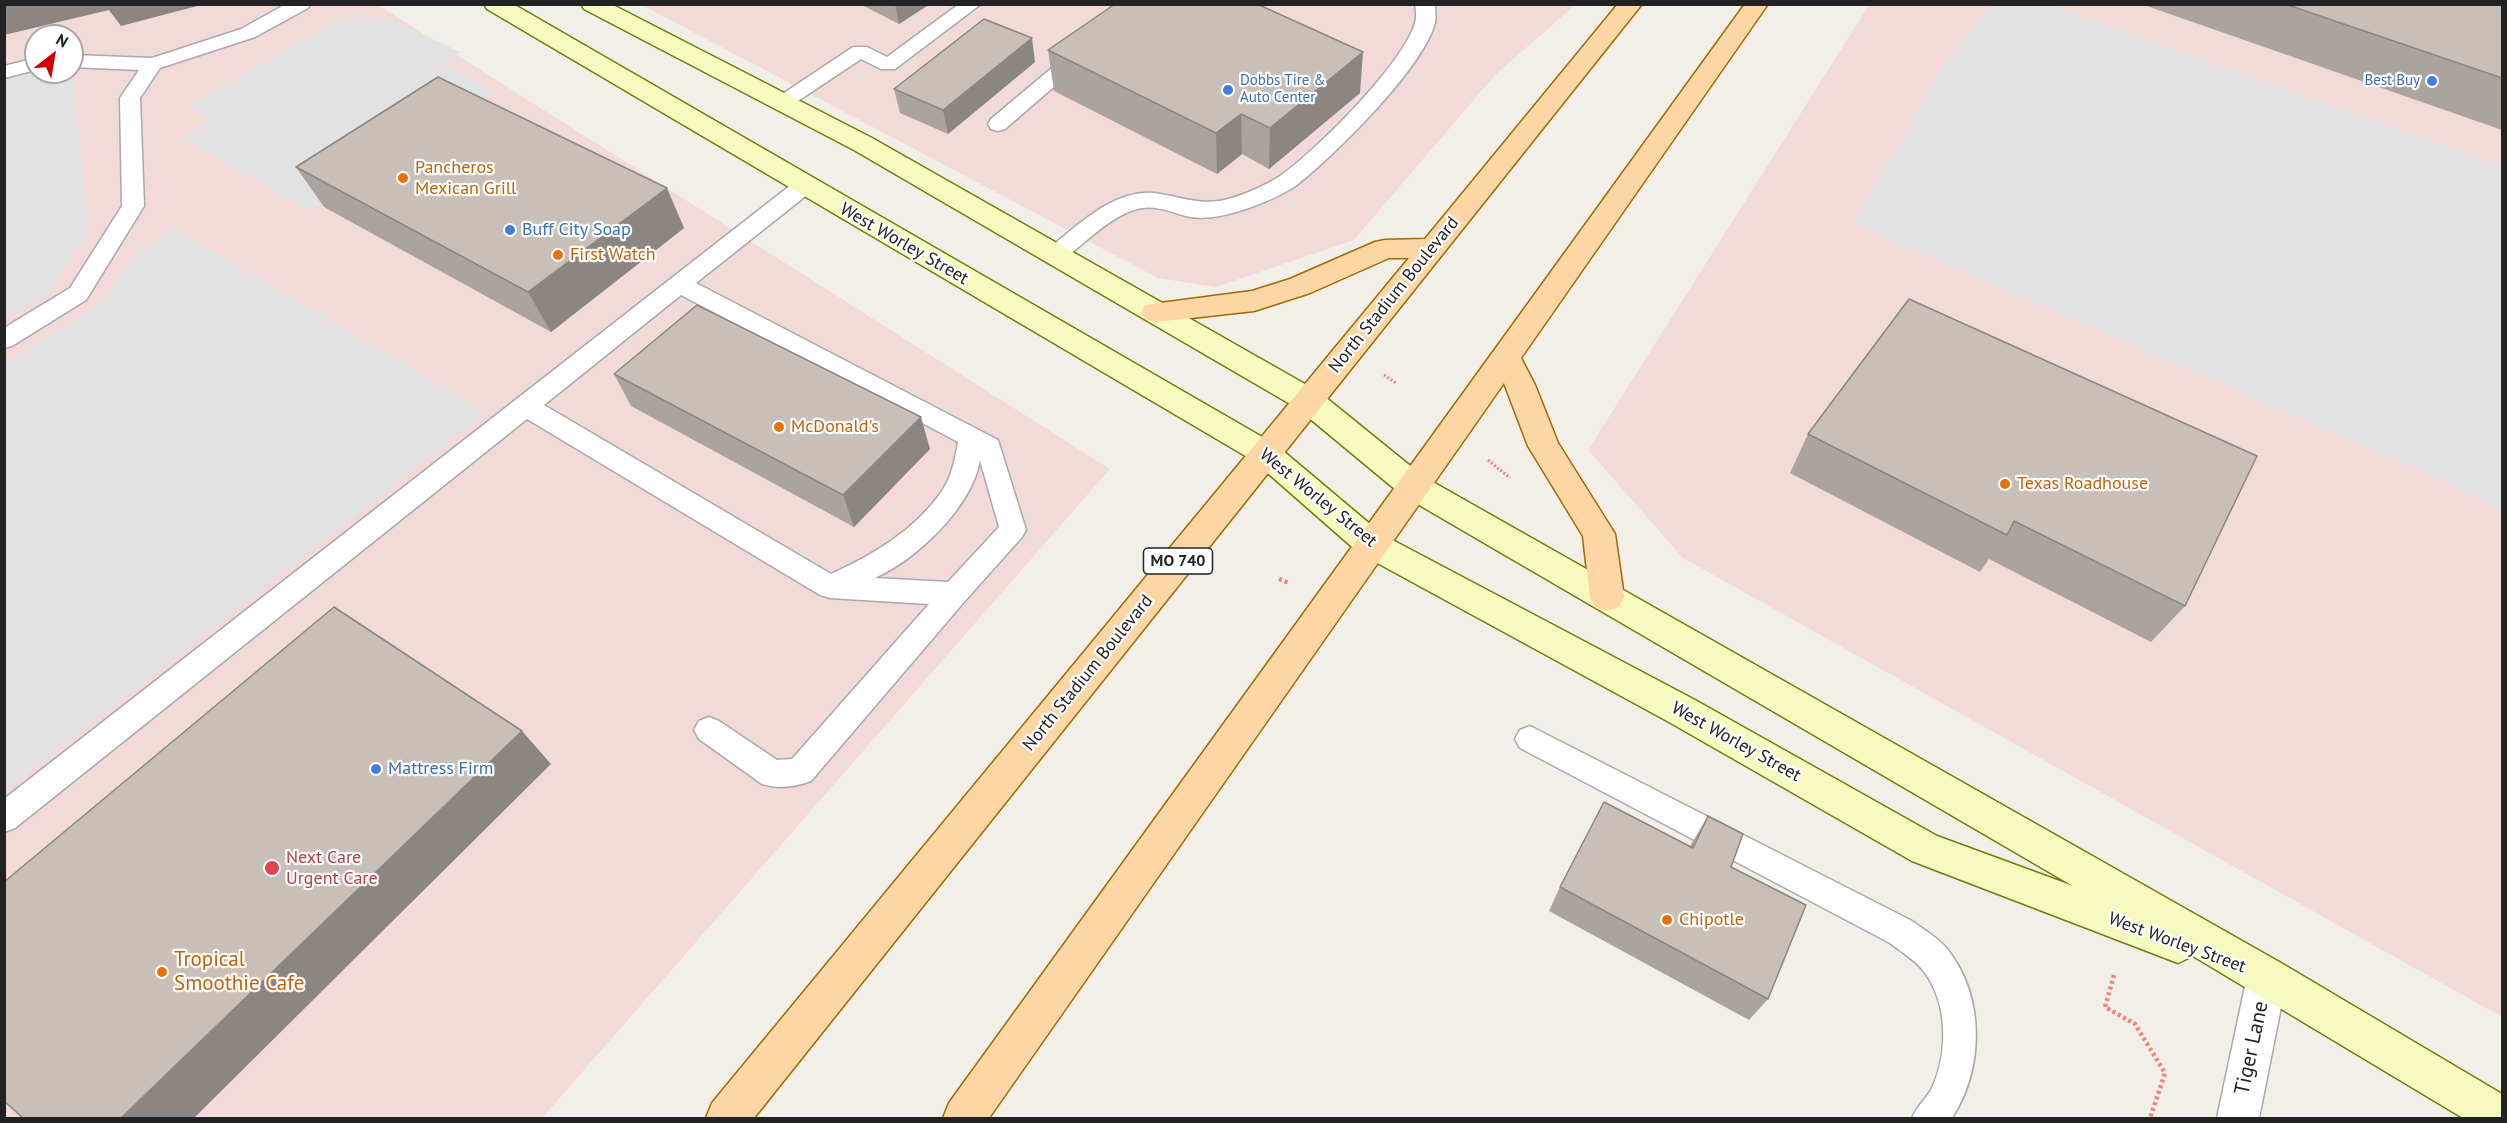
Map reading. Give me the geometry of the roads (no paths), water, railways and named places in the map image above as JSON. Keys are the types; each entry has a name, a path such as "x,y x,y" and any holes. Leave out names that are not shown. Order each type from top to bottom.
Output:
{"main road":[{"name":"North Stadium Boulevard","path":"727,1119 1631,4"},
{"path":"964,1119 1757,4"},
{"path":"1155,312 1254,301 1300,286 1385,249 1432,248"},
{"path":"1506,357 1520,385 1544,446 1599,534 1607,597"}],"street":[{"name":"West Worley Street","path":"495,4 1265,453 1371,544 1682,711 1925,849 2267,977"},
{"name":"West Worley Street","path":"592,4 863,144 1308,400 1413,486 2267,977 2485,1113"},
{"name":"Tiger Lane","path":"2238,1119 2267,977"}],"lane":[{"path":"84,62 153,64 248,33 302,4"},
{"path":"782,103 860,51 888,65 972,4"},
{"path":"1055,255 1119,208 1141,201 1197,210 1230,207 1257,197 1289,180 1374,99 1410,56 1424,30 1427,8 1425,4"},
{"path":"998,124 1095,42"},
{"path":"4,340 78,294 133,206 130,98 153,64"},
{"path":"4,72 24,67"},
{"path":"4,818 804,186"},
{"path":"679,284 989,447 1013,530 954,594 800,772 773,774 709,730"},
{"path":"524,405 830,586 954,594"},
{"path":"830,586 878,565 921,532 953,496 966,467 971,438"},
{"path":"1530,739 1901,932 1936,960 1952,987 1960,1011 1960,1054 1941,1109 1929,1119"}],"place":[{"name":"Best Buy","path":"2432,81"},
{"name":"Dobbs Tire & Auto Center","path":"1228,90"},
{"name":"Pancheros Mexican Grill","path":"403,178"},
{"name":"Buff City Soap","path":"510,230"},
{"name":"First Watch","path":"558,255"},
{"name":"McDonald's","path":"779,427"},
{"name":"Texas Roadhouse","path":"2005,484"},
{"name":"Mattress Firm","path":"376,769"},
{"name":"Next Care Urgent Care","path":"272,868"},
{"name":"Chipotle","path":"1667,920"},
{"name":"Tropical Smoothie Cafe","path":"162,972"}]}
